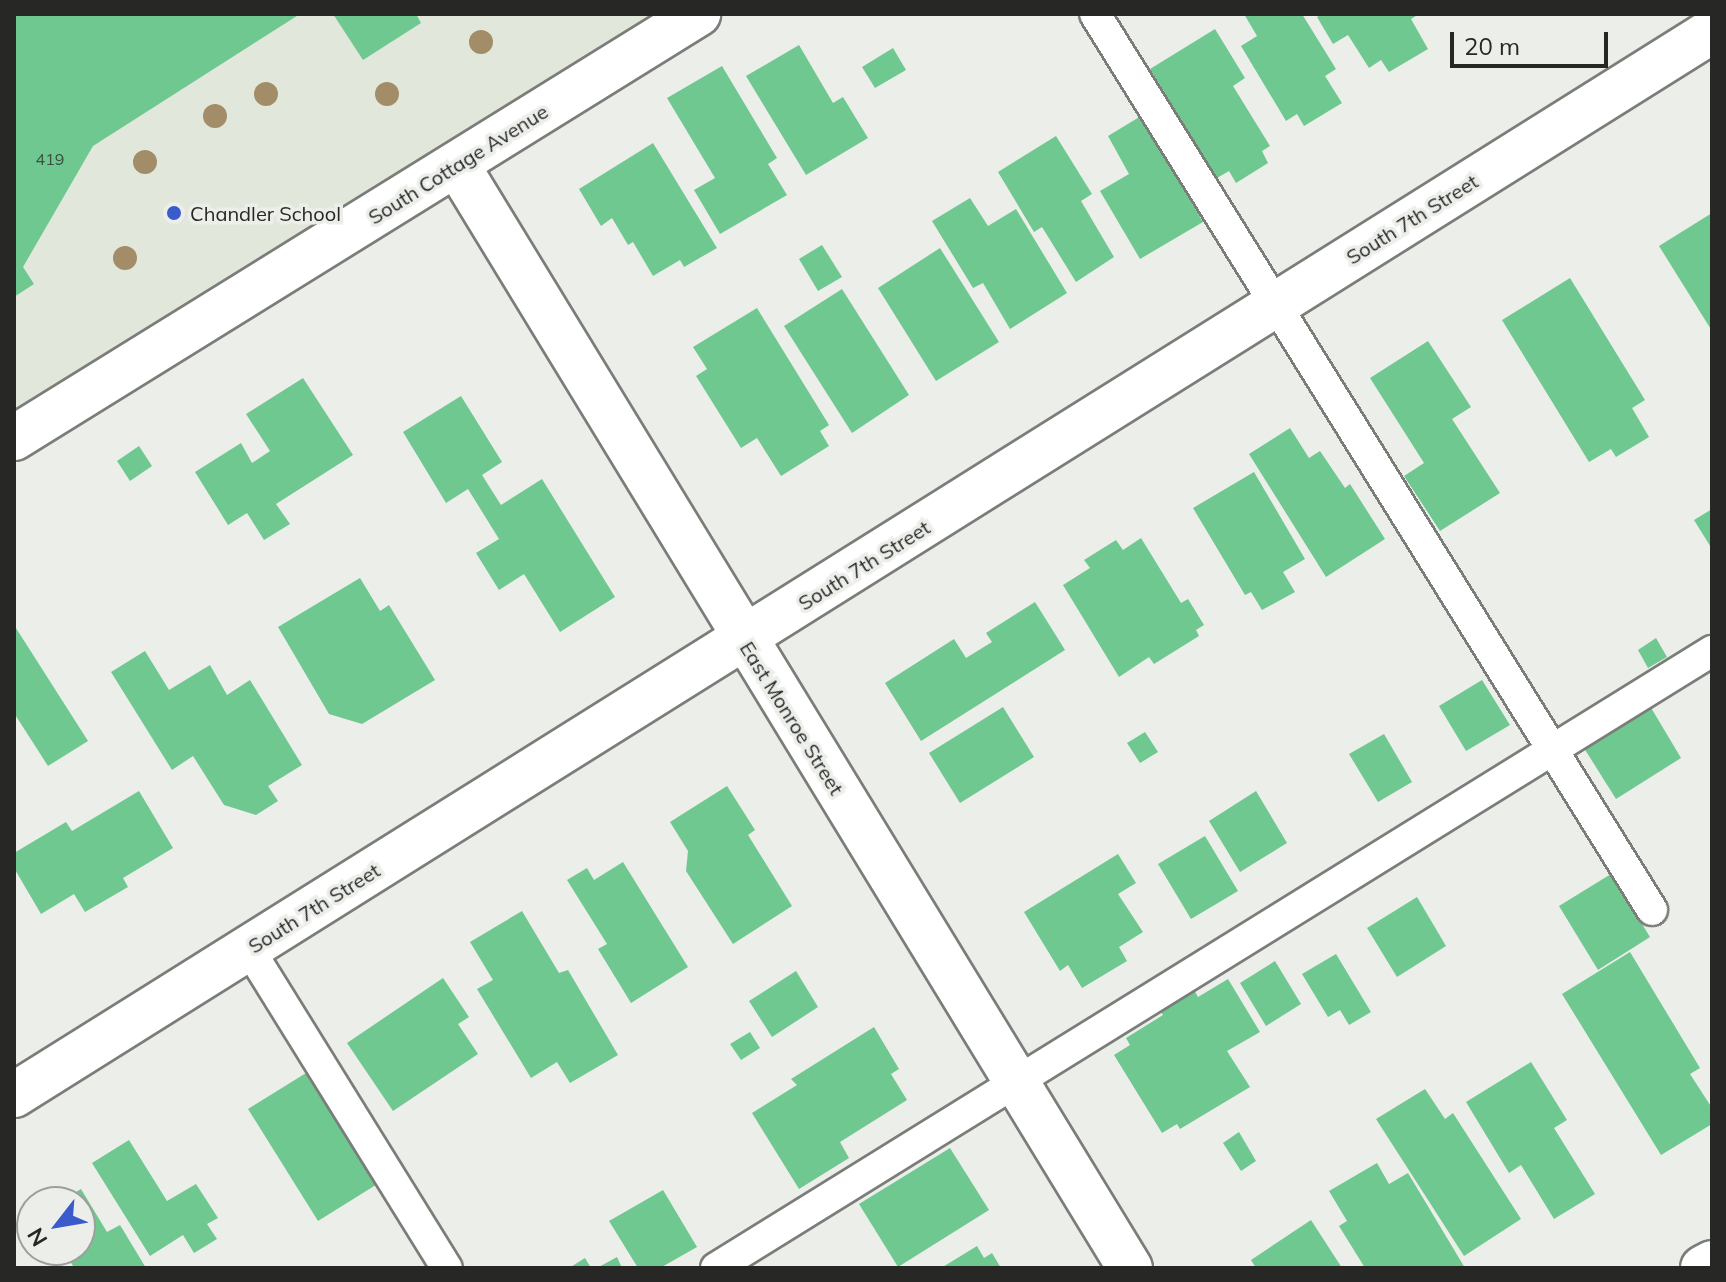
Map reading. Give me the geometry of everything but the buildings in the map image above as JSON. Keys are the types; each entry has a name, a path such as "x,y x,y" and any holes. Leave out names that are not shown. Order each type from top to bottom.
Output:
{"street":[{"name":"South Cottage Avenue","path":"14,438 698,14"},
{"name":"South 7th Street","path":"14,1095 1712,31"},
{"name":"East Monroe Street","path":"457,165 744,640 1130,1268"},
{"path":"1703,1268 1712,1263"}],"lane":[{"path":"1095,14 1652,910"},
{"path":"716,1268 1712,651"},
{"path":"249,949 447,1268"}],"shaded area":[{"name":"Chandler School","path":"14,14 655,14 14,412"}],"place":[{"name":"Chandler School","path":"174,213"}]}
